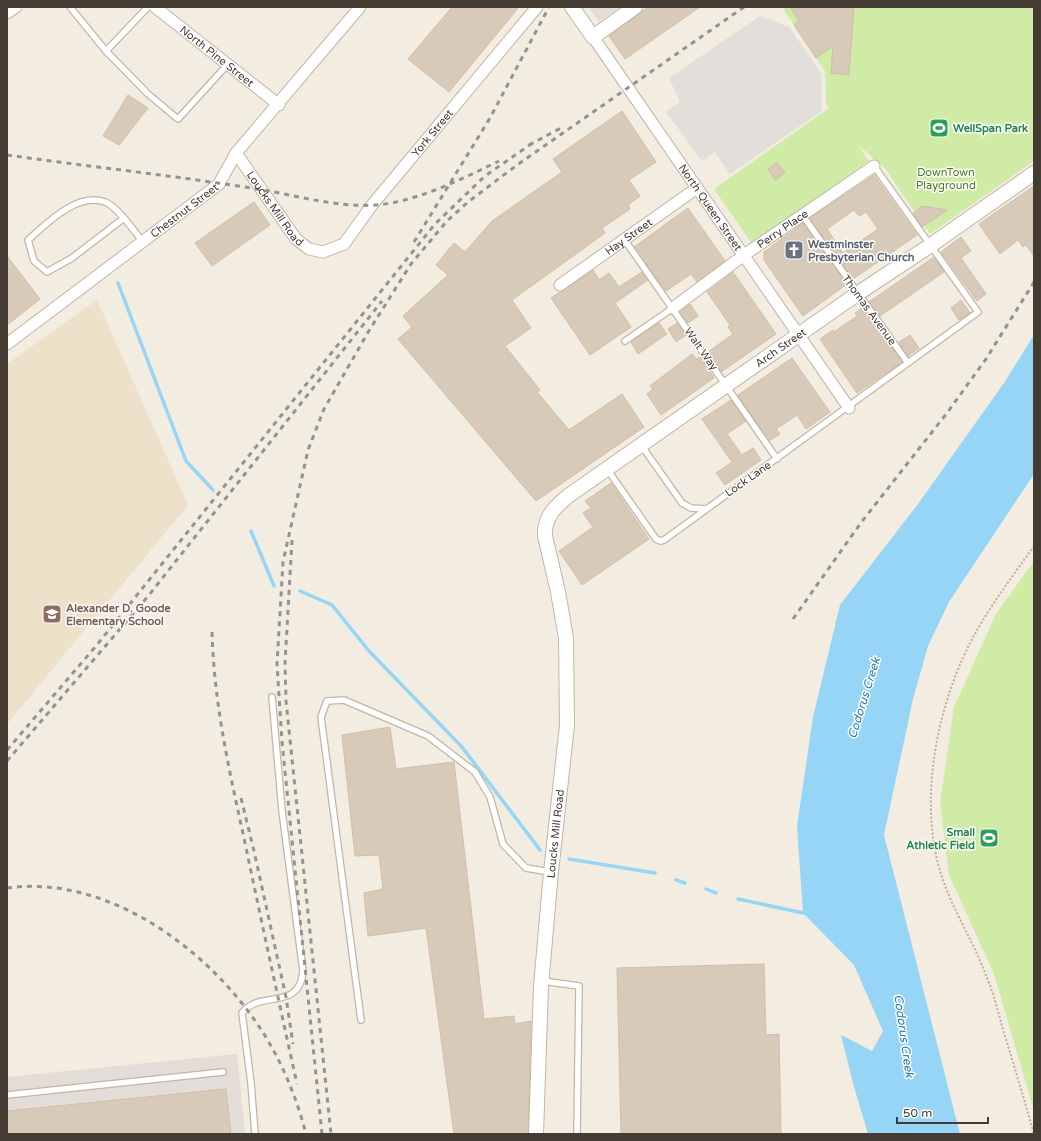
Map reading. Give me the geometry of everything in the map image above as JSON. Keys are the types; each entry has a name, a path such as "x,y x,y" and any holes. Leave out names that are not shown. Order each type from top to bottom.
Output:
{"street":[{"path":"7,13 16,7"},
{"name":"North Pine Street","path":"155,7 279,105"},
{"name":"Chestnut Street","path":"7,344 219,184 236,153 279,105 360,7"},
{"name":"York Street","path":"323,252 344,244 372,205 537,7"},
{"name":"North Queen Street","path":"572,7 849,408"},
{"path":"593,37 635,7"},
{"name":"Loucks Mill Road","path":"236,153 296,239 309,249 323,252"},
{"name":"Perry Place","path":"672,308 744,255 874,166"},
{"name":"Arch Street","path":"545,536 544,528 554,507 726,385 1034,173"},
{"name":"Hay Street","path":"560,285 697,188"},
{"name":"Loucks Mill Road","path":"536,1134 541,981 550,872 567,725 566,638 545,536"}],"lane":[{"path":"70,7 106,51 148,94 178,119 228,64"},
{"path":"106,51 148,7"},
{"path":"874,166 931,245"},
{"path":"124,218 72,258 47,272 34,261 28,240 58,214 86,200 105,202 124,218 143,242"},
{"name":"Thomas Avenue","path":"803,216 908,364"},
{"name":"Walt Way","path":"624,239 777,459"},
{"name":"Lock Lane","path":"606,469 660,541 664,540 849,408 978,312 931,245"},
{"path":"625,341 672,308"},
{"path":"640,445 682,504 691,508 706,509"},
{"path":"255,1134 251,1083 242,1013 251,1004 291,995 301,986 303,971 282,811 272,696"},
{"path":"361,1020 321,717 327,701 344,700 428,736 434,740 475,772 490,797 503,844 526,868 550,872"},
{"path":"541,981 579,986 577,1134"},
{"path":"7,1095 223,1072"}],"path":[{"path":"1034,546 985,616 963,658 952,687 942,718 936,748 932,816 933,836 943,880 986,974 1034,1134"}],"shaded area":[{"path":"588,7 621,7 599,22"},
{"path":"760,16 789,27 821,73 822,111 730,174 715,152 702,161 666,112 680,102 669,78"},
{"name":"Alexander D. Goode Elementary School","path":"97,300 188,505 7,724 7,364"},
{"path":"237,1054 245,1134 7,1134 7,1077"}],"green space":[{"name":"WellSpan Park","path":"782,7 1034,7 1034,161 930,234 884,167 858,145 869,161 752,244 714,189 829,108 826,103 825,71"},
{"name":"Small Athletic Field","path":"1034,561 1034,1111 994,974 949,875 940,802 954,707 996,614"}],"water":[{"name":"Codorus Creek","path":"1034,335 1034,474 949,602 928,646 913,699 884,835 960,1134 868,1134 841,1035 872,1051 883,1031 854,965 803,913 797,826 813,717 840,605 918,504 1004,383"}],"building":[{"path":"452,7 519,7 449,92 408,59"},
{"path":"648,7 700,7 625,59 609,36"},
{"path":"790,7 854,7 849,75 831,73 833,46 816,58 794,25 799,21"},
{"path":"128,95 148,108 119,145 103,136"},
{"path":"622,111 656,162 629,180 640,196 628,205 630,209 602,228 605,233 512,300 531,328 505,346 540,390 537,392 569,430 622,394 644,427 536,501 398,339 412,327 403,316 448,275 436,265 454,243 465,252 492,221 562,172 553,159"},
{"path":"777,162 785,173 775,180 768,169"},
{"path":"874,175 917,235 853,279 810,218","holes":["854,210 859,216 866,212 878,229 843,253 827,229"]},
{"path":"1034,186 1034,256 1026,245 1023,247 1018,240 1000,254 979,224"},
{"path":"254,202 270,225 212,266 195,243"},
{"path":"922,206 947,210 922,227 913,213"},
{"path":"688,208 725,261 697,282 691,274 666,291 634,247"},
{"path":"803,223 847,284 803,316 764,260 764,252"},
{"path":"961,237 971,251 961,258 986,294 977,301 941,252"},
{"path":"7,256 40,299 7,325"},
{"path":"934,257 944,272 880,316 869,302"},
{"path":"593,270 599,280 609,273 619,287 642,272 648,280 615,303 631,327 590,355 551,298"},
{"path":"733,272 776,334 721,372 708,352 733,334 728,327 730,325 707,292"},
{"path":"961,300 970,313 959,320 951,308"},
{"path":"690,304 698,316 688,323 680,312"},
{"path":"863,307 902,362 857,393 820,339 833,330 834,332 857,316 855,313"},
{"path":"659,323 667,334 638,354 631,342"},
{"path":"677,323 686,335 676,342 668,329"},
{"path":"910,335 919,348 908,356 899,342"},
{"path":"692,354 696,359 701,357 714,378 661,415 647,394 653,389 650,386"},
{"path":"792,358 830,412 806,429 797,415 776,429 780,434 769,441 738,395"},
{"path":"731,400 746,421 727,434 742,455 753,448 761,460 725,485 716,473 732,462 702,419"},
{"path":"611,483 649,539 582,585 559,551 593,527 583,513 591,508 585,501"},
{"path":"390,727 396,769 454,762 484,1019 514,1016 515,1024 531,1021 528,1134 454,1134 426,928 368,936 364,893 383,889 379,855 355,856 342,735"},
{"path":"764,964 766,1035 779,1034 781,1134 621,1134 617,968"},
{"path":"226,1089 231,1134 7,1134 7,1111"}],"waterway":[{"path":"118,283 186,461 213,490"},
{"path":"251,531 274,586"},
{"path":"300,591 332,605 369,651 462,747 540,850"},
{"path":"569,859 655,873"},
{"path":"676,880 685,883"},
{"path":"706,889 716,893"},
{"path":"738,899 808,914"}],"railway":[{"path":"414,242 490,118 549,7"},
{"path":"322,1134 282,742 277,664 283,562 308,450 324,409 370,329 411,264 447,221 468,202 517,165 744,7"},
{"path":"529,145 561,128"},
{"path":"7,750 96,646 435,224 485,176 534,142"},
{"path":"7,155 199,180 327,202 359,205 376,205 406,200 460,180 499,161"},
{"path":"793,619 860,524 947,413 986,359 1034,282"},
{"path":"7,761 149,595 382,301"},
{"path":"292,540 285,663 286,701 331,1134"},
{"path":"212,632 213,658 223,736 263,930 297,1084"},
{"path":"241,798 286,997 293,1044"},
{"path":"7,888 48,887 88,895 127,910 164,931 199,958 229,988 255,1021 276,1055 293,1094 306,1134"}],"place":[{"name":"WellSpan Park","path":"939,128"},
{"name":"Westminster Presbyterian Church","path":"794,250"},
{"name":"Alexander D. Goode Elementary School","path":"52,614"},
{"name":"Small Athletic Field","path":"989,838"}],"park label":[{"name":"DownTown Playground","path":"946,178"}]}
